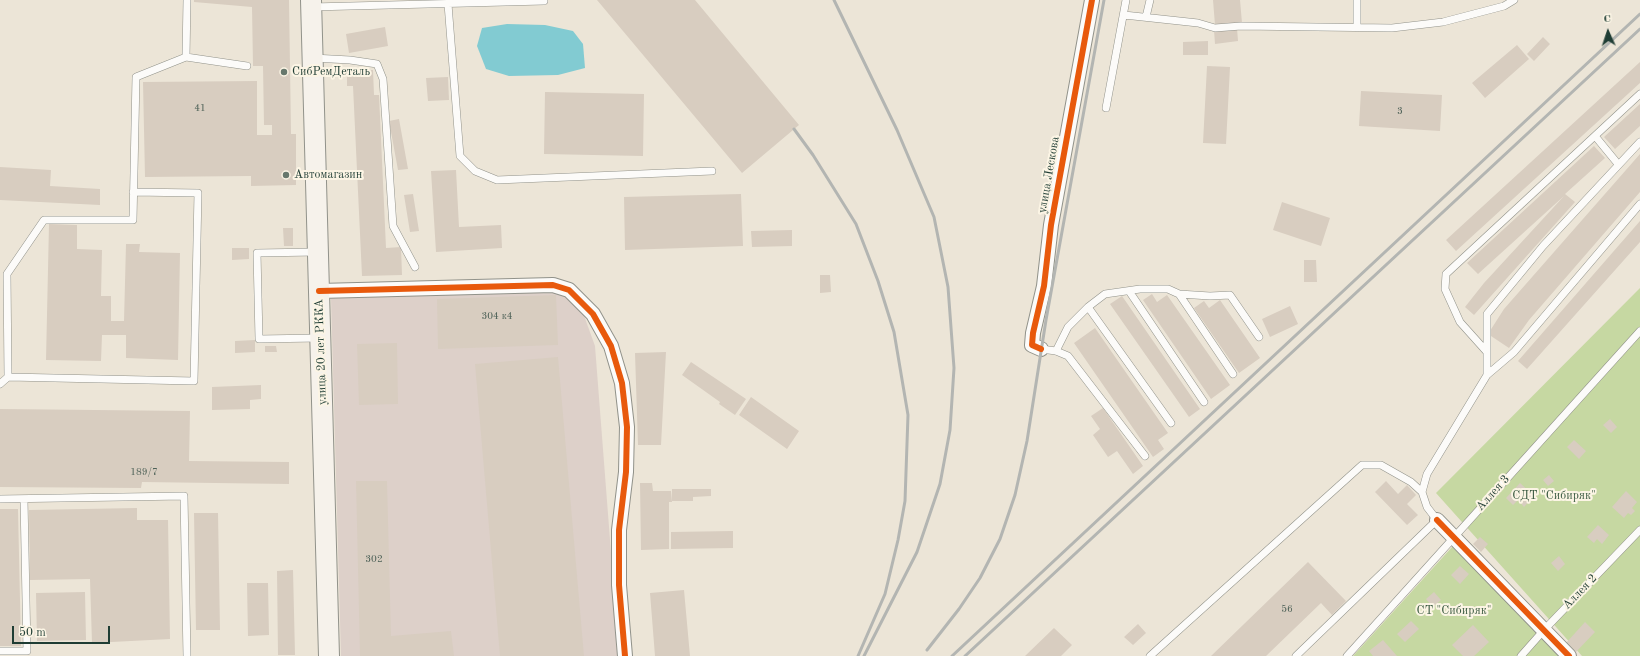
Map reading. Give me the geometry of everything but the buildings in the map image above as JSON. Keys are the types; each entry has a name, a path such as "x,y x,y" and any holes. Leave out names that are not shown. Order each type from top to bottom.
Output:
{"main road":[{"name":"улица 20 лет РККА","path":"311,4 329,656"}],"street":[{"name":"улица Лескова","path":"1041,349 1032,345 1033,333 1044,286 1051,225 1092,0"},
{"path":"319,291 552,285 569,290 593,314 611,346 622,383 627,427 626,472 618,530 619,584 625,656"},
{"path":"1437,520 1569,656"}],"lane":[{"path":"186,57 187,0"},
{"path":"1106,108 1126,0"},
{"path":"1146,17 1150,0"},
{"path":"1357,0 1357,28"},
{"path":"1124,15 1198,23 1215,28 1241,26 1392,28 1443,22 1504,6 1514,0"},
{"path":"311,4 431,2 448,4 544,1"},
{"path":"448,4 460,156 475,171 497,180 712,171"},
{"path":"8,377 7,274 44,220 133,220 136,77 186,57 247,66"},
{"path":"311,58 350,60 377,64 383,79 393,226 415,267"},
{"path":"1486,351 1460,322 1445,289 1446,274 1640,94"},
{"path":"1595,136 1618,164"},
{"path":"1487,375 1487,314 1543,246 1640,142"},
{"path":"0,384 8,377 194,381 198,193 133,192"},
{"path":"1422,492 1427,474 1487,375 1514,352 1640,204"},
{"path":"318,252 257,253 259,338 320,338"},
{"path":"1056,351 1068,327 1088,307 1106,294 1129,290 1168,289 1178,294 1210,296 1230,295 1259,337"},
{"path":"1129,290 1204,402"},
{"path":"1178,294 1233,374"},
{"path":"1088,307 1171,423"},
{"name":"Аллея 3","path":"1347,656 1640,331"},
{"path":"1041,349 1056,351 1068,356 1145,456"},
{"path":"1150,656 1362,465 1381,465 1411,482 1422,492 1427,507 1437,520 1296,656"},
{"path":"0,499 184,496 187,656"},
{"path":"0,651 27,651 24,499"},
{"name":"Аллея 2","path":"1521,656 1640,530"}],"shaded area":[{"path":"549,289 564,293 582,310 595,346 619,656 341,656 331,298"}],"green space":[{"name":"СДТ \"Сибиряк\"","path":"1640,288 1640,656 1582,656 1436,493"},
{"name":"СТ \"Сибиряк\"","path":"1453,546 1560,656 1353,656"}],"water":[{"path":"507,24 545,25 573,31 583,44 585,68 558,75 509,76 486,69 477,46 482,28"}],"railway":[{"path":"834,0 897,130 934,217 948,287 954,368 950,430 940,484 917,552 864,656"},
{"path":"927,650 959,609 980,578 1000,539 1015,495 1027,441 1046,320 1104,0"},
{"path":"952,656 1640,14"},
{"path":"965,656 1640,29"},
{"path":"794,129 813,155 856,224 878,281 894,332 908,415 905,501 898,540 885,594 858,656"}],"cycle path":[{"path":"1041,349 1032,345 1033,333 1044,286 1051,225 1092,0"},
{"path":"319,291 553,285 569,290 593,314 611,346 622,383 627,427 626,472 619,530 619,585 625,656"},
{"path":"1437,520 1569,656"}],"place":[{"name":"СибРемДеталь","path":"284,72"},
{"name":"Автомагазин","path":"286,175"}]}
